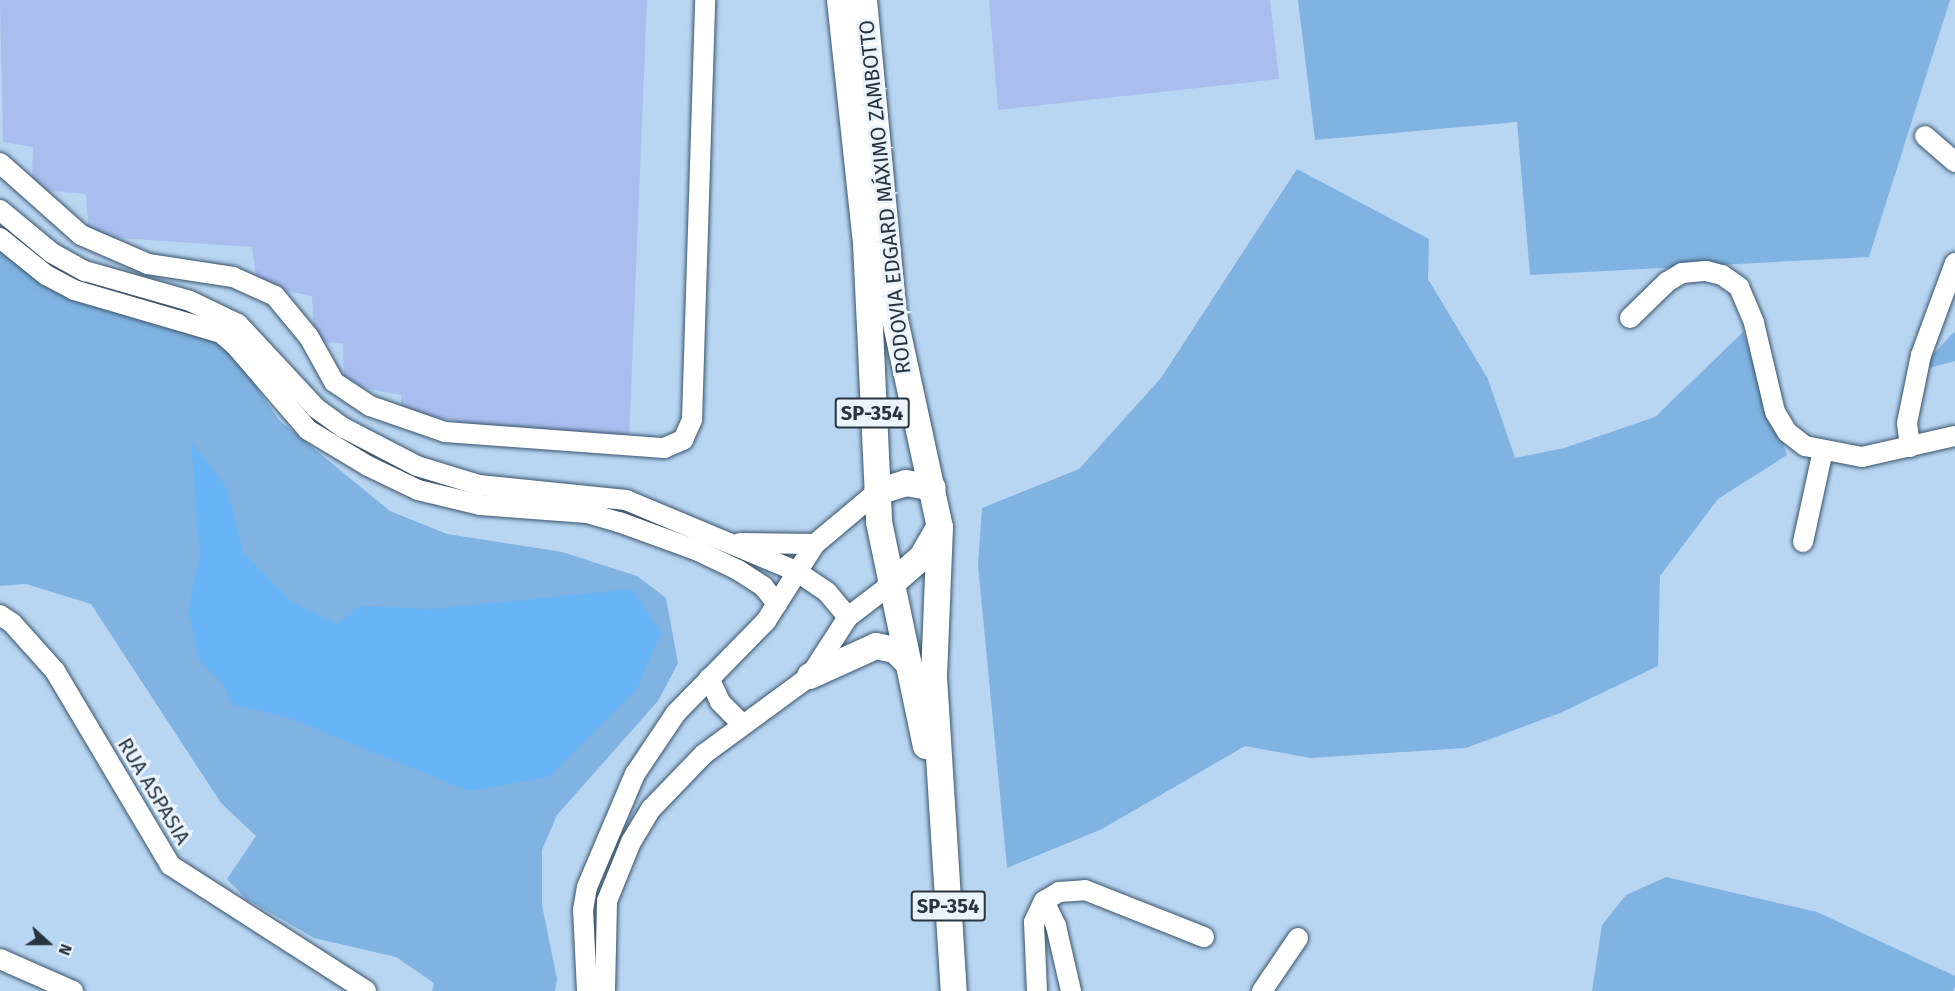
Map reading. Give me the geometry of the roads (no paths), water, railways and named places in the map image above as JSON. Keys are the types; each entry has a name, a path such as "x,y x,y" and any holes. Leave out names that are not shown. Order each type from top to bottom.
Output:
{"main road":[{"name":"RODOVIA EDGARD MÁXIMO ZAMBOTTO","path":"840,0 866,243 877,492 890,585 942,821"},
{"name":"RODOVIA EDGARD MÁXIMO ZAMBOTTO","path":"864,0 894,315 905,381 933,488 940,527 941,570 934,650 942,821 954,991"},
{"path":"877,492 906,483 933,488"},
{"path":"890,585 922,557 940,527"},
{"path":"810,676 876,645 895,650 908,663"}],"street":[{"path":"0,163 81,235 148,264 233,277 275,296 309,337 334,382 370,406 445,432 664,448 683,440 692,420 705,0"},
{"path":"1925,136 1955,162"},
{"path":"0,210 52,253 85,271 190,301 238,324 316,408 345,428 417,466 479,485 626,500 796,572 827,592 848,617"},
{"path":"0,238 46,275 74,290 221,333 235,345 308,430 368,466 418,490 480,506 587,513 696,550 754,579 777,604"},
{"path":"1910,447 1907,423 1921,355 1955,263"},
{"path":"1630,318 1667,282 1682,273 1706,271 1722,275 1739,287 1745,302 1775,412 1787,432 1805,446 1862,457 1955,436"},
{"path":"1803,542 1823,450"},
{"path":"587,991 583,910 600,851 635,774 657,738 710,678 748,640 777,604 815,544 877,492"},
{"path":"721,540 767,545 815,544"},
{"path":"605,991 607,901 631,842 675,781 741,723 810,676 848,617 890,585"},
{"name":"RUA ASPASIA","path":"0,615 12,622 55,671 170,865 366,991"},
{"path":"710,678 720,702 741,723"},
{"path":"1037,991 1034,922 1044,901 1059,891 1085,890 1204,937"},
{"path":"1044,901 1056,926 1071,991"},
{"path":"1262,991 1298,938"},
{"path":"0,959 73,991"}]}
